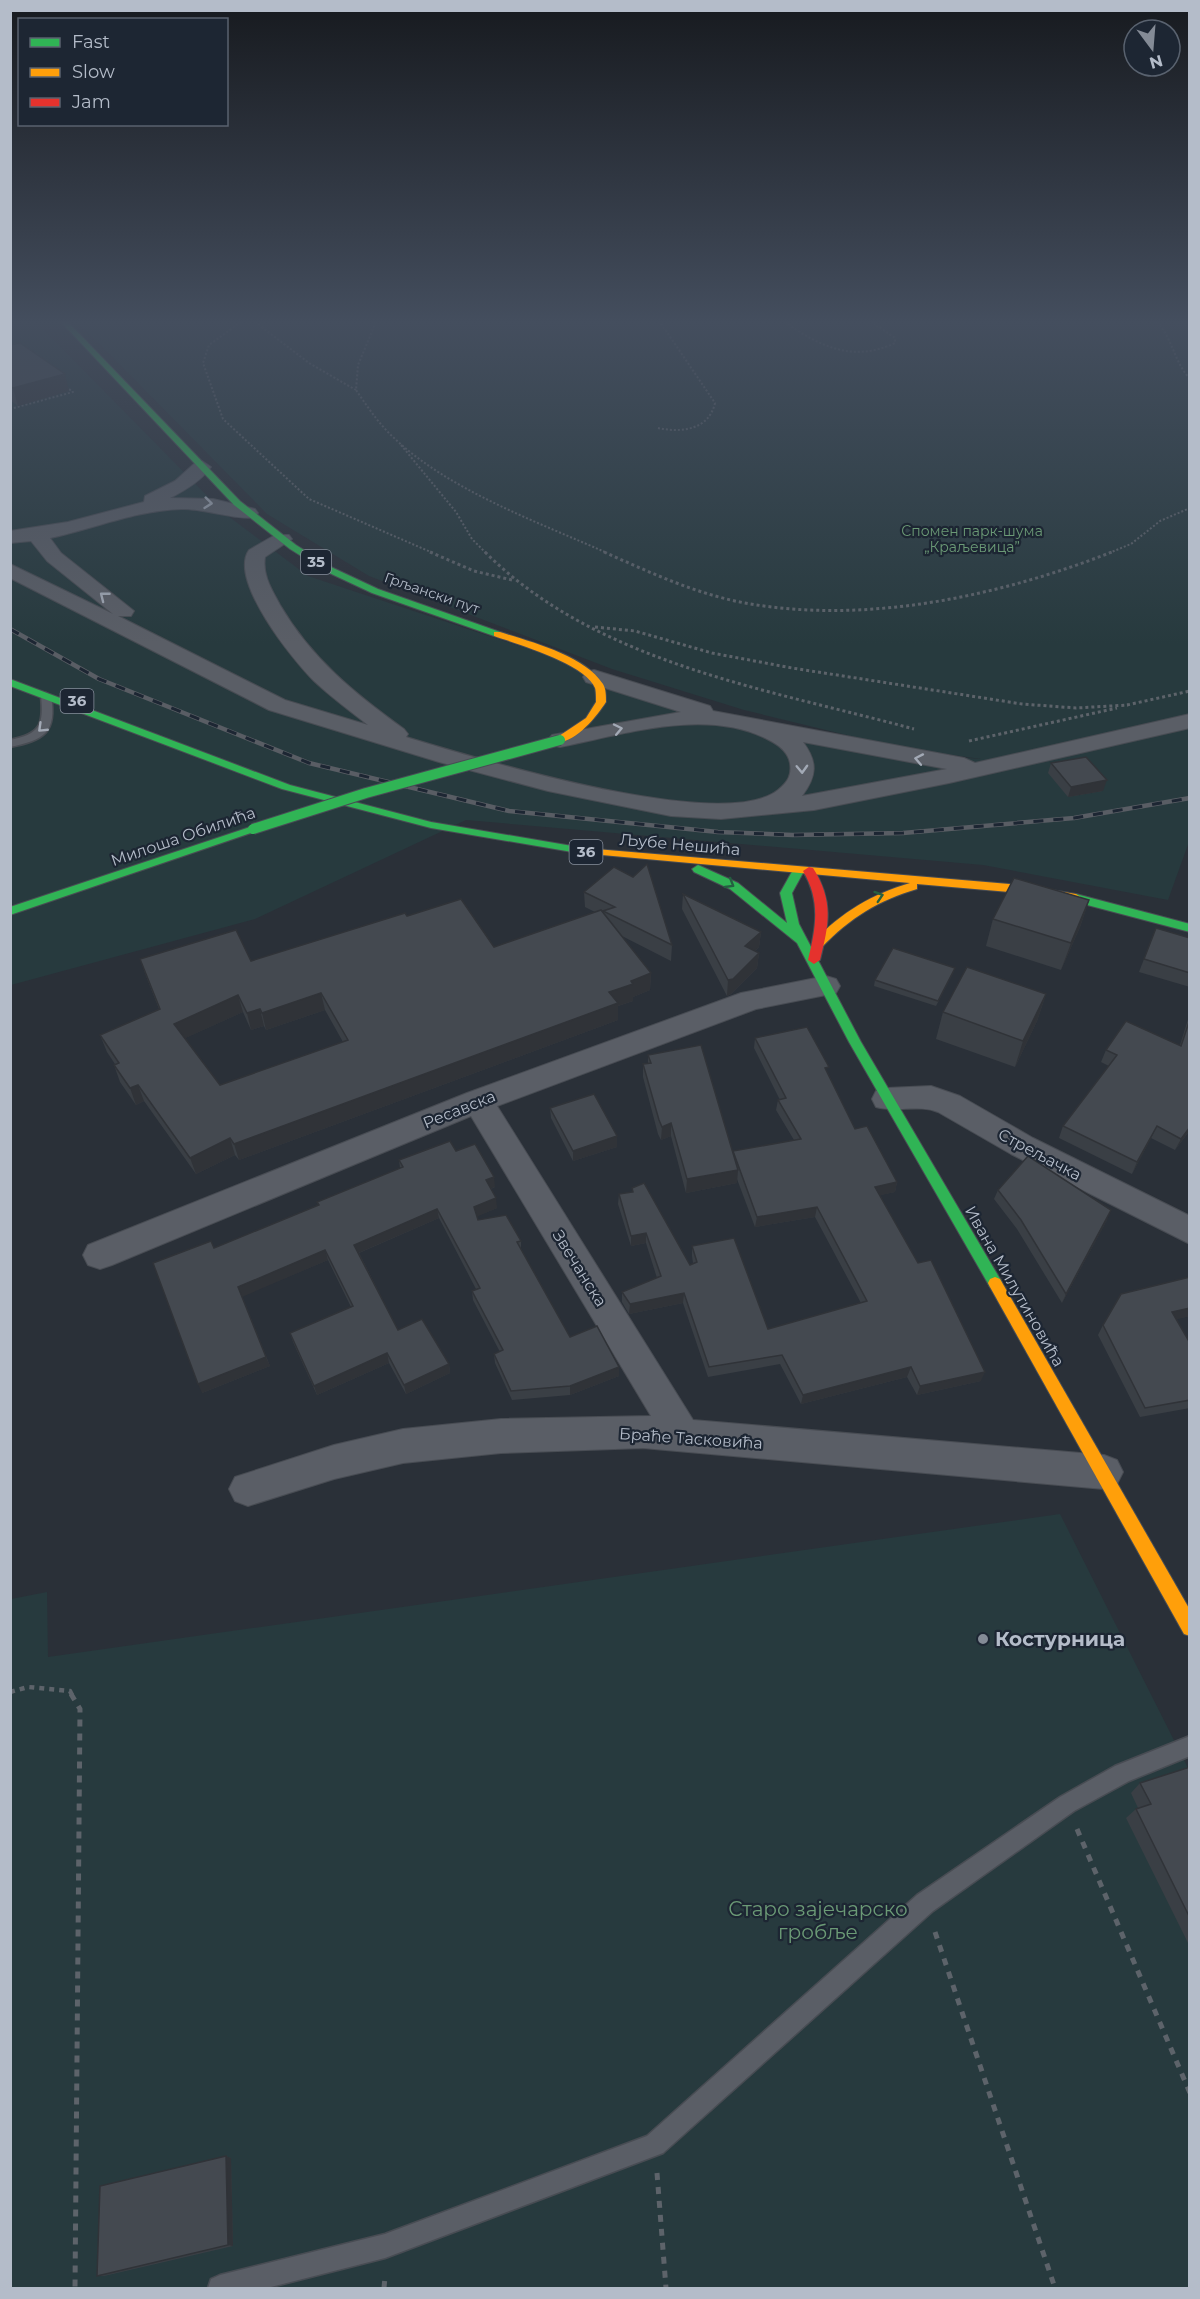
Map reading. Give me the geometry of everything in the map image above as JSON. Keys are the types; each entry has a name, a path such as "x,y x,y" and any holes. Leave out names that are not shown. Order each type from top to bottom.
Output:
{"main road":[{"name":"Грљански пут","path":"166,429 248,513 282,539 328,569 369,589 569,659 594,677"},
{"name":"36","path":"10,670 142,733"},
{"path":"560,740 590,724 601,708 603,693 594,677"},
{"name":"36","path":"10,682 142,733"},
{"name":"Љубе Нешића","path":"142,733 286,787 402,819 544,846 1059,894 1136,912 1190,928"},
{"name":"Милоша Обилића","path":"10,912 366,793 560,740"},
{"path":"676,860 734,886 801,940"},
{"path":"803,871 820,887 824,899 825,916 818,944 820,973"},
{"name":"Ивана Милутиновића","path":"803,871 786,893 793,924 801,940 887,1099 1104,1472 1178,1580 1190,1628"},
{"path":"818,944 850,909 871,898 932,881"}],"street":[{"path":"129,509 182,485 202,467"},
{"path":"10,537 38,535 129,509 162,503 218,504 248,513"},
{"path":"38,535 54,557 183,658"},
{"path":"282,539 262,550 254,560 261,589 286,634 320,676 344,698 418,749"},
{"path":"10,570 277,705 418,749 557,786 643,804 712,811 759,809 842,798 1190,721"},
{"path":"594,677 745,723 783,737 795,748 803,763 802,780 793,792 778,802 759,809"},
{"path":"560,740 677,717 706,717 949,764 998,765"},
{"name":"Ресавска","path":"100,1255 478,1101 820,973"},
{"name":"Стрељачка","path":"887,1099 931,1097 949,1104 1022,1146 1190,1231"},
{"name":"Звечанска","path":"478,1101 683,1436"},
{"name":"Браће Тасковића","path":"248,1490 334,1462 404,1446 525,1436 643,1432 1104,1472"}],"lane":[{"path":"10,744 32,737 46,728 50,719 46,696"},
{"path":"220,2289 385,2246 654,2145 925,1903 1067,1804 1122,1773 1190,1746"}],"path":[{"path":"233,429 309,500 474,572 513,580"},
{"path":"388,429 456,512 472,539 513,580 626,646 666,662 919,730"},
{"path":"664,429 682,429"},
{"path":"397,440 463,486 604,552 687,585 744,603 805,610 878,607 936,600 1008,584 1069,567 1131,545 1154,524 1190,508"},
{"path":"591,626 635,631 712,653 746,660 977,697 1076,708 1128,705"},
{"path":"973,745 963,742 1190,690"},
{"path":"10,1692 28,1687 70,1691 80,1708 75,2289"},
{"path":"1067,1804 1190,2093"},
{"path":"925,1903 1055,2289"},
{"path":"654,2145 666,2289"}],"green space":[{"name":"Спомен парк-шума „Краљевица”","path":"11,429 142,429 224,513 308,576 821,746 981,759 896,747 744,710 612,669 369,576 267,514 184,429 1189,429 1190,839 1168,900 983,865 466,820 255,919 11,985"},
{"name":"Старо зајечарско гробље","path":"1060,1514 1189,1770 1189,2288 11,2288 11,1599 47,1592 48,1657"}],"building":[{"path":"1086,757 1107,780 1071,787 1051,763"},
{"path":"647,864 672,945 603,911 615,907 584,892 614,867 633,877"},
{"path":"1014,878 1089,900 1071,943 993,919"},
{"path":"683,894 761,932 745,946 759,953 733,979 728,980"},
{"path":"461,899 494,947 601,910 651,973 631,981 633,984 609,992 618,1003 234,1144 230,1138 190,1158 138,1085 130,1088 114,1065 119,1063 100,1035 160,1009 140,959 236,930 251,961 405,913 407,916","holes":["321,993 348,1040 220,1085 174,1024 238,995 247,1013 260,1009 262,1013"]},
{"path":"1156,928 1190,938 1190,973 1144,959"},
{"path":"893,948 955,968 938,1001 875,980"},
{"path":"967,967 1046,994 1023,1041 943,1012"},
{"path":"1190,1019 1190,1127 1181,1139 1157,1126 1137,1162 1063,1126 1117,1055 1106,1050 1126,1021 1181,1046"},
{"path":"807,1027 829,1067 825,1068 855,1129 867,1126 897,1182 875,1187 918,1263 931,1260 985,1372 920,1386 911,1367 803,1395 782,1355 709,1367 684,1293 630,1304 622,1292 661,1276 646,1233 631,1236 619,1194 633,1192 632,1188 644,1183 690,1265 697,1262 692,1246 734,1238 768,1329 867,1301 817,1207 757,1217 733,1151 801,1139 778,1100 786,1098 755,1038"},
{"path":"701,1045 738,1170 687,1179 671,1123 662,1127 659,1120 643,1064 651,1063 648,1055"},
{"path":"594,1094 617,1136 573,1151 550,1108"},
{"path":"450,1141 456,1151 475,1144 494,1177 486,1180 496,1198 474,1207 478,1220 506,1215 521,1241 517,1242 570,1337 597,1326 619,1367 570,1386 511,1391 494,1354 503,1350 472,1291 480,1288 437,1209 354,1245 398,1330 422,1319 449,1364 404,1385 387,1353 314,1386 290,1333 353,1306 325,1250 238,1287 266,1357 198,1384 153,1263 211,1241 214,1248 319,1205 317,1202 403,1167 399,1160"},
{"path":"1028,1156 1111,1210 1066,1294 1021,1220 998,1190"},
{"path":"1190,1277 1190,1308 1172,1312 1190,1343 1190,1400 1145,1408 1103,1325 1121,1294"},
{"path":"1190,1767 1190,1918 1136,1809 1151,1804 1140,1783"},
{"path":"226,2156 228,2245 97,2276 100,2186"}],"railway":[{"path":"10,629 99,679 309,763 509,811 718,832 793,835 903,833 1074,818 1190,798"}],"traffic: fast":[{"path":"167,429 237,503 293,547 328,569 375,591 497,634"},
{"path":"10,682 286,787 431,825 584,851"},
{"path":"253,829 366,793 560,740"},
{"path":"10,911 253,829"},
{"path":"698,869 734,886 801,940"},
{"path":"798,871 786,893 793,924 855,1042 995,1283"},
{"path":"1076,898 1190,928"}],"traffic: slow":[{"path":"497,634 567,660 587,672 599,686 601,702 589,720 560,740"},
{"path":"584,851 1021,889 1076,898"},
{"path":"818,944 839,923 861,908 885,895 913,886"},
{"path":"995,1283 1190,1628"}],"traffic: jam":[{"path":"809,871 816,882 822,903 820,937 814,960"}],"place":[{"name":"Костурница","path":"983,1639"}]}
